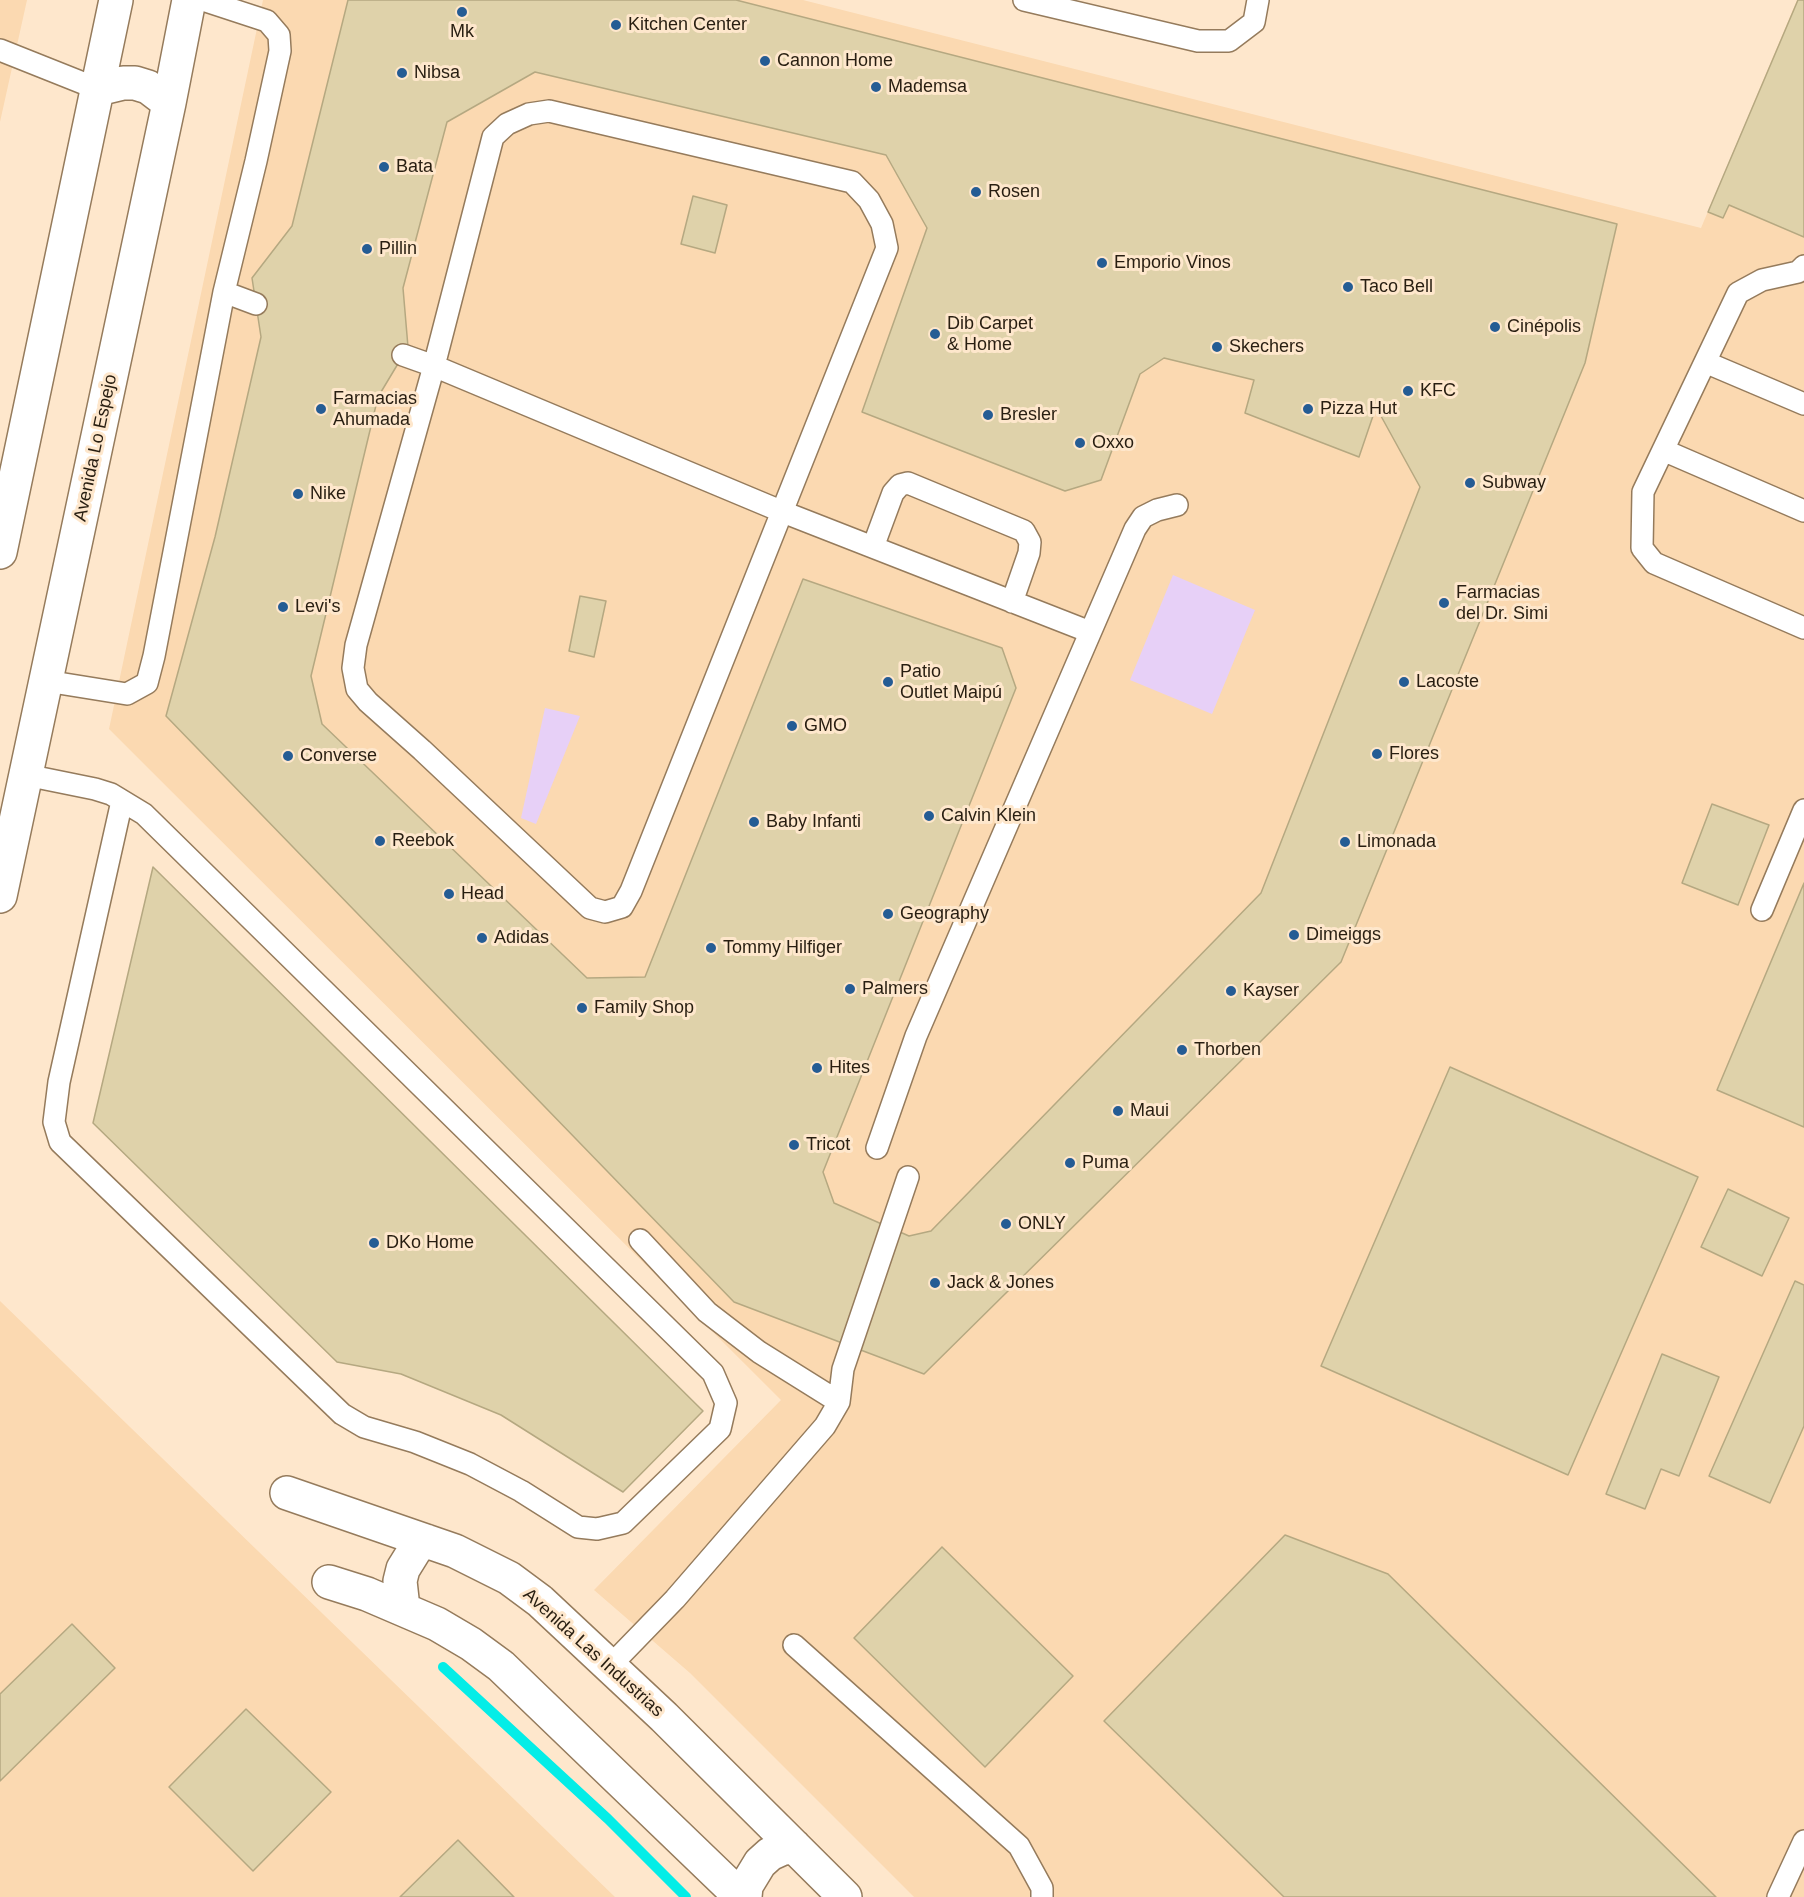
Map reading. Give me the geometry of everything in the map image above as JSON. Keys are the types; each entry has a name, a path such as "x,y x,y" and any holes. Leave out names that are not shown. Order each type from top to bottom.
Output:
{"main road":[{"path":"0,552 116,0"},
{"name":"Avenida Lo Espejo","path":"0,896 10,813 27,775 189,0"},
{"path":"98,89 123,82 135,83 154,90 169,103"},
{"name":"Avenida Las Industrias","path":"287,1493 455,1551 509,1578 540,1601 610,1666 845,1897"},
{"path":"403,1608 400,1581 403,1569 416,1548 426,1541"},
{"path":"329,1582 366,1593 437,1624 471,1644 501,1666 743,1897 746,1886 760,1863 776,1852 794,1846"}],"lane":[{"path":"46,681 127,694 147,683 154,656 224,292 280,51 279,34 267,21 203,0"},
{"path":"1024,0 1198,41 1229,41 1254,22 1258,0"},
{"path":"0,50 98,89"},
{"path":"549,111 852,182 869,200 882,224 888,248 631,891 622,907 604,912 590,908 357,689 353,668 356,645 434,366 493,137 507,124 529,114 549,111"},
{"path":"1802,271 1762,280 1738,293 1643,492 1642,548 1654,563 1804,628"},
{"path":"224,292 256,304"},
{"path":"403,355 783,512 1090,632"},
{"path":"1705,362 1804,404"},
{"path":"1663,450 1804,511"},
{"path":"873,547 893,493 900,485 908,483 1024,531 1030,542 1029,553 1012,602"},
{"path":"877,1148 916,1036 1135,529 1143,517 1157,510 1177,505"},
{"path":"27,775 95,789 122,801 144,814 713,1373 726,1403 720,1429 623,1523 597,1529 578,1527 521,1491 470,1464 415,1442 364,1427 342,1414 60,1142 54,1122 59,1082 122,801"},
{"path":"1762,910 1804,810"},
{"path":"610,1666 675,1599 825,1426 839,1402 843,1369 908,1177"},
{"path":"640,1240 707,1312 759,1352 839,1402"},
{"path":"794,1645 1019,1846 1042,1888 1042,1897"},
{"path":"1778,1897 1804,1841"}],"shaded area":[{"path":"0,0 27,0 0,122"},
{"path":"263,0 803,0 1701,228 1797,0 1804,0 1804,1897 914,1897 690,1673 594,1590 781,1400 109,729"},
{"path":"1173,575 1255,610 1212,714 1130,680"},
{"path":"545,708 580,716 536,824 521,818"},
{"path":"0,1301 615,1897 0,1897"}],"building":[{"name":"Patio Outlet Maipú","path":"348,0 736,0 1617,224 1585,363 1341,962 924,1374 734,1302 166,716 215,537 261,337 252,278 292,226","holes":["535,72 886,155 927,228 862,412 1065,491 1101,480 1140,374 1164,358 1254,380 1245,413 1359,457 1376,407 1420,487 1261,893 931,1231 909,1236 834,1203 823,1172 1016,688 1002,648 803,579 645,977 587,978 322,724 311,676 378,397 408,347 403,288 447,122"]},
{"path":"1798,0 1804,0 1804,237 1729,205 1723,218 1708,212"},
{"path":"693,196 727,205 715,253 681,244"},
{"path":"580,596 606,601 594,657 569,651"},
{"path":"1712,804 1769,825 1738,905 1682,883"},
{"name":"DKo Home","path":"153,867 703,1411 623,1492 501,1415 401,1374 337,1362 93,1123"},
{"path":"1804,883 1804,1127 1717,1090"},
{"path":"1450,1067 1698,1177 1568,1475 1321,1366"},
{"path":"1728,1189 1789,1218 1762,1276 1701,1247"},
{"path":"1795,1281 1804,1285 1804,1426 1770,1503 1709,1476"},
{"path":"1662,1354 1719,1377 1679,1476 1661,1469 1645,1509 1606,1494"},
{"path":"1285,1535 1388,1574 1716,1897 1284,1897 1104,1721"},
{"path":"942,1547 1073,1676 985,1767 854,1638"},
{"path":"72,1624 115,1668 0,1781 0,1694"},
{"path":"246,1709 331,1792 253,1871 169,1787"},
{"path":"458,1840 514,1897 400,1897"}],"waterway":[{"path":"443,1667 608,1819 686,1897"}],"place":[{"name":"Mk","path":"462,12"},
{"name":"Kitchen Center","path":"616,25"},
{"name":"Cannon Home","path":"765,61"},
{"name":"Nibsa","path":"402,73"},
{"name":"Mademsa","path":"876,87"},
{"name":"Bata","path":"384,167"},
{"name":"Rosen","path":"976,192"},
{"name":"Pillin","path":"367,249"},
{"name":"Emporio Vinos","path":"1102,263"},
{"name":"Taco Bell","path":"1348,287"},
{"name":"Cinépolis","path":"1495,327"},
{"name":"Dib Carpet & Home","path":"935,334"},
{"name":"Skechers","path":"1217,347"},
{"name":"KFC","path":"1408,391"},
{"name":"Farmacias Ahumada","path":"321,409"},
{"name":"Pizza Hut","path":"1308,409"},
{"name":"Bresler","path":"988,415"},
{"name":"Oxxo","path":"1080,443"},
{"name":"Subway","path":"1470,483"},
{"name":"Nike","path":"298,494"},
{"name":"Farmacias del Dr. Simi","path":"1444,603"},
{"name":"Levi's","path":"283,607"},
{"name":"Patio Outlet Maipú","path":"888,682"},
{"name":"Lacoste","path":"1404,682"},
{"name":"GMO","path":"792,726"},
{"name":"Flores","path":"1377,754"},
{"name":"Converse","path":"288,756"},
{"name":"Calvin Klein","path":"929,816"},
{"name":"Baby Infanti","path":"754,822"},
{"name":"Reebok","path":"380,841"},
{"name":"Limonada","path":"1345,842"},
{"name":"Head","path":"449,894"},
{"name":"Geography","path":"888,914"},
{"name":"Dimeiggs","path":"1294,935"},
{"name":"Adidas","path":"482,938"},
{"name":"Tommy Hilfiger","path":"711,948"},
{"name":"Palmers","path":"850,989"},
{"name":"Kayser","path":"1231,991"},
{"name":"Family Shop","path":"582,1008"},
{"name":"Thorben","path":"1182,1050"},
{"name":"Hites","path":"817,1068"},
{"name":"Maui","path":"1118,1111"},
{"name":"Tricot","path":"794,1145"},
{"name":"Puma","path":"1070,1163"},
{"name":"ONLY","path":"1006,1224"},
{"name":"DKo Home","path":"374,1243"},
{"name":"Jack & Jones","path":"935,1283"}]}
